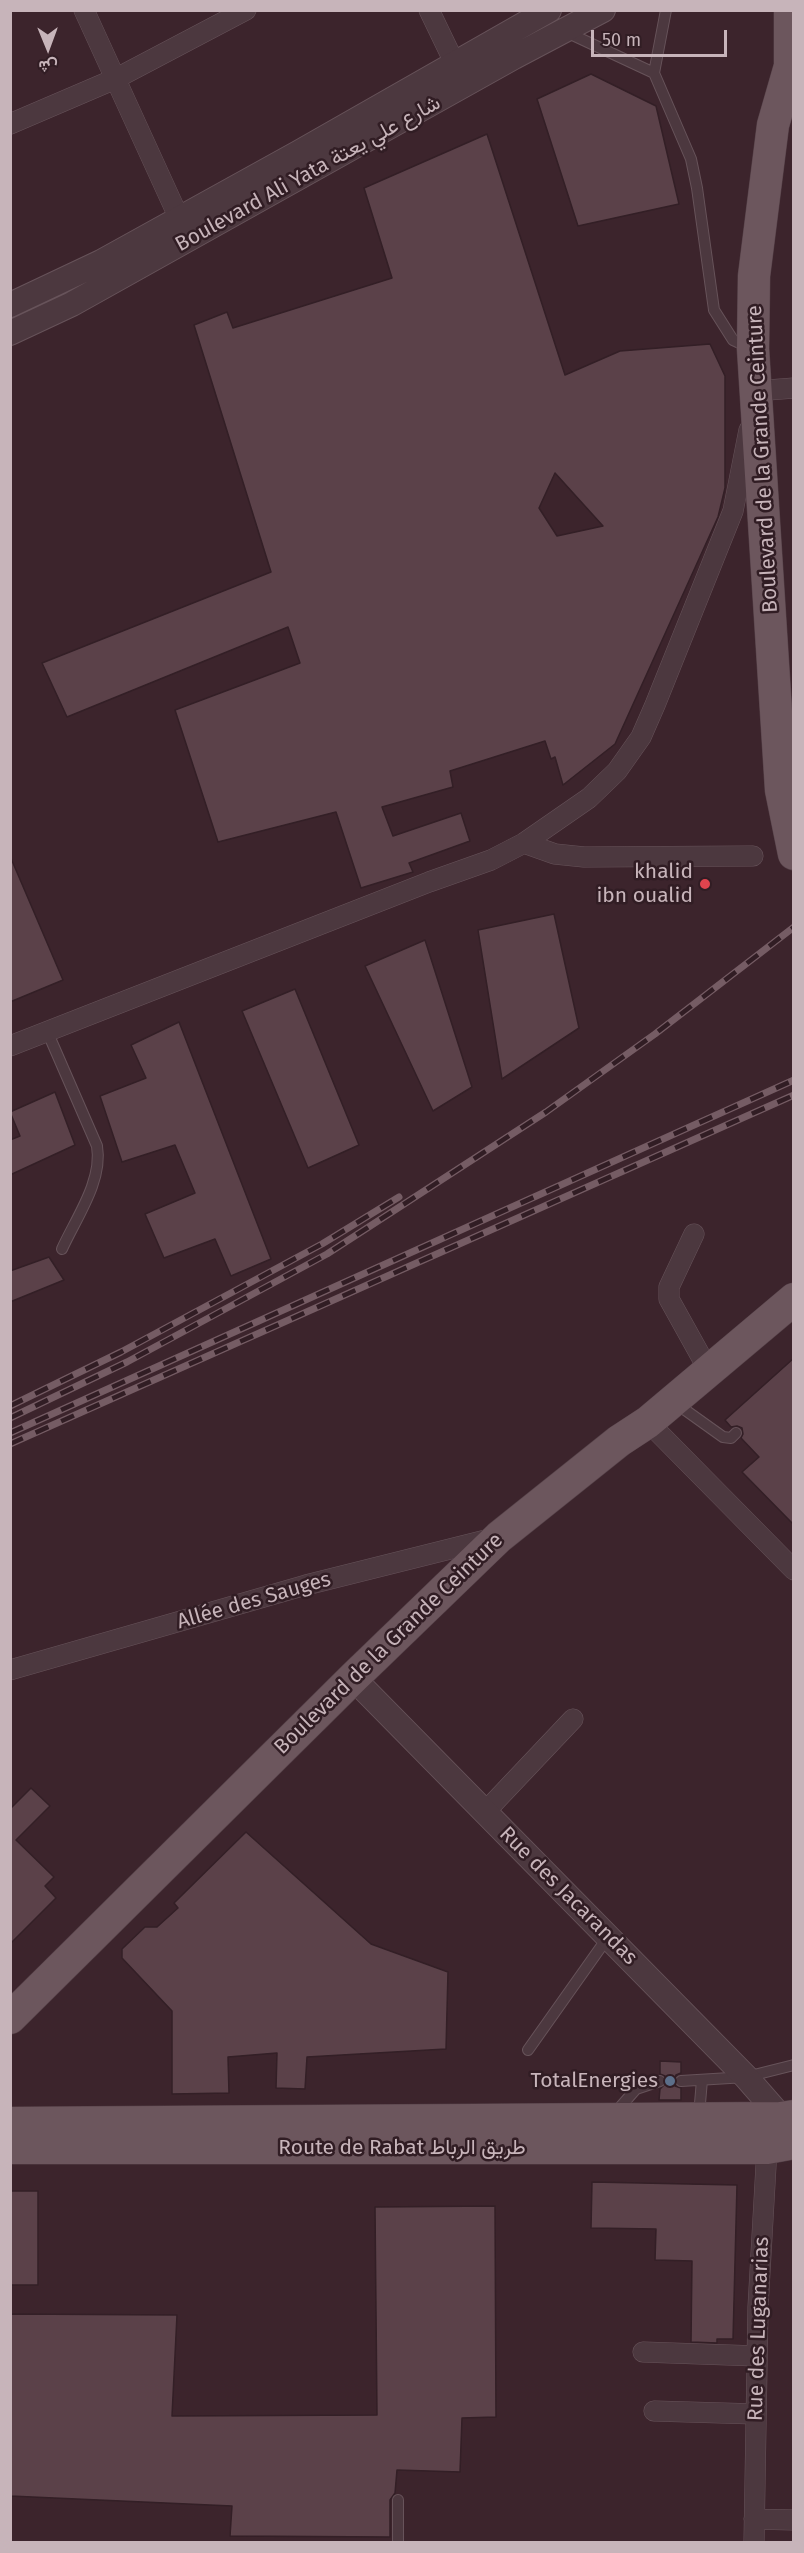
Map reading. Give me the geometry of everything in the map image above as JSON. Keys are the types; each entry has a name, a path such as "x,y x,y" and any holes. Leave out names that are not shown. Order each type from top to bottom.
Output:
{"main road":[{"name":"Boulevard de la Grande Ceinture","path":"790,10 792,78 773,125 754,276 753,350 781,790 794,854"},
{"name":"Boulevard de la Grande Ceinture","path":"10,2018 353,1678 499,1537 619,1441 648,1422 794,1299"},
{"name":"Route de Rabat طريق الرباط","path":"10,2123 699,2118 786,2131"},
{"name":"Route de Rabat طريق الرباط","path":"10,2148 786,2131"}],"street":[{"path":"84,10 179,218"},
{"path":"10,124 115,79 246,10"},
{"path":"429,10 455,64"},
{"name":"Boulevard Ali Yata شارع علي يعتة","path":"10,305 78,274 549,10"},
{"name":"Boulevard Ali Yata شارع علي يعتة","path":"10,333 72,304 156,259 603,10"},
{"path":"10,1046 407,890 491,860 524,843 589,798 616,771 640,737 733,511 755,391 794,388"},
{"path":"524,843 555,854 584,856 753,856"},
{"path":"694,1234 669,1287 669,1299 709,1371"},
{"path":"648,1422 790,1563"},
{"name":"Allée des Sauges","path":"10,1670 306,1585 499,1537"},
{"name":"Rue des Jacarandas","path":"353,1678 746,2077 786,2131"},
{"path":"485,1812 573,1719"},
{"name":"Rue des Luganarias","path":"754,2542 757,2356 786,2131"},
{"path":"643,2352 757,2356"},
{"path":"654,2411 756,2414"},
{"path":"754,2519 794,2520"}],"lane":[{"path":"666,10 654,73 691,159 714,310 733,340 753,350"},
{"path":"564,31 654,73"},
{"path":"47,1031 97,1146 99,1159 96,1174 62,1249"},
{"path":"673,1401 723,1437 731,1438 736,1433"},
{"path":"528,2050 608,1936"},
{"path":"681,2081 746,2077 794,2065"},
{"path":"699,2118 702,2080"},
{"path":"610,2119 636,2089 660,2081"},
{"path":"398,2542 399,2500"}],"building":[{"path":"591,74 656,106 679,204 578,226 537,99"},
{"path":"487,134 565,375 620,351 710,344 725,376 725,488 718,517 615,744 563,785 555,757 551,759 545,741 450,771 453,787 382,807 393,836 461,813 470,841 409,863 413,872 361,888 336,812 218,842 175,710 300,663 288,627 67,717 42,663 271,572 194,325 227,312 233,328 392,278 364,188","holes":["555,473 603,526 557,536 539,508"]},
{"path":"10,856 63,980 10,1002"},
{"path":"554,914 579,1028 502,1079 478,930"},
{"path":"425,940 472,1087 433,1111 365,966"},
{"path":"295,989 359,1145 308,1168 242,1011"},
{"path":"179,1022 271,1259 231,1276 215,1239 164,1258 145,1214 195,1193 175,1145 122,1162 100,1096 146,1078 131,1045"},
{"path":"55,1092 75,1145 10,1175 10,1140 20,1136 10,1112"},
{"path":"49,1257 64,1280 10,1302 10,1271"},
{"path":"794,1358 794,1525 742,1472 759,1457 741,1438 742,1428 731,1427 725,1420"},
{"path":"31,1788 50,1806 16,1840 54,1877 45,1886 56,1898 10,1944 10,1809"},
{"path":"246,1832 371,1944 448,1972 446,2049 307,2057 305,2089 276,2088 277,2053 228,2057 229,2093 172,2094 172,2011 122,1958 122,1949 145,1927 157,1927 178,1908 174,1903"},
{"name":"TotalEnergies","path":"660,2061 681,2062 681,2073 676,2075 674,2081 675,2086 681,2088 681,2100 659,2100 660,2089 667,2082 665,2076 660,2074"},
{"path":"592,2182 737,2185 733,2339 717,2339 717,2343 691,2342 692,2261 655,2260 656,2229 591,2228"},
{"path":"10,2191 38,2191 38,2285 10,2285"},
{"path":"495,2206 496,2417 462,2418 460,2472 397,2470 395,2493 390,2500 390,2537 230,2536 232,2506 10,2496 10,2314 177,2315 172,2416 377,2415 375,2207"}],"railway":[{"path":"10,1418 127,1362 327,1254 546,1112 655,1034 794,927"},
{"path":"10,1433 794,1080"},
{"path":"10,1444 794,1095"},
{"path":"10,1406 121,1352 322,1244 399,1197"}],"place":[{"name":"khalid ibn oualid","path":"705,884"},
{"name":"TotalEnergies","path":"670,2081"}]}
